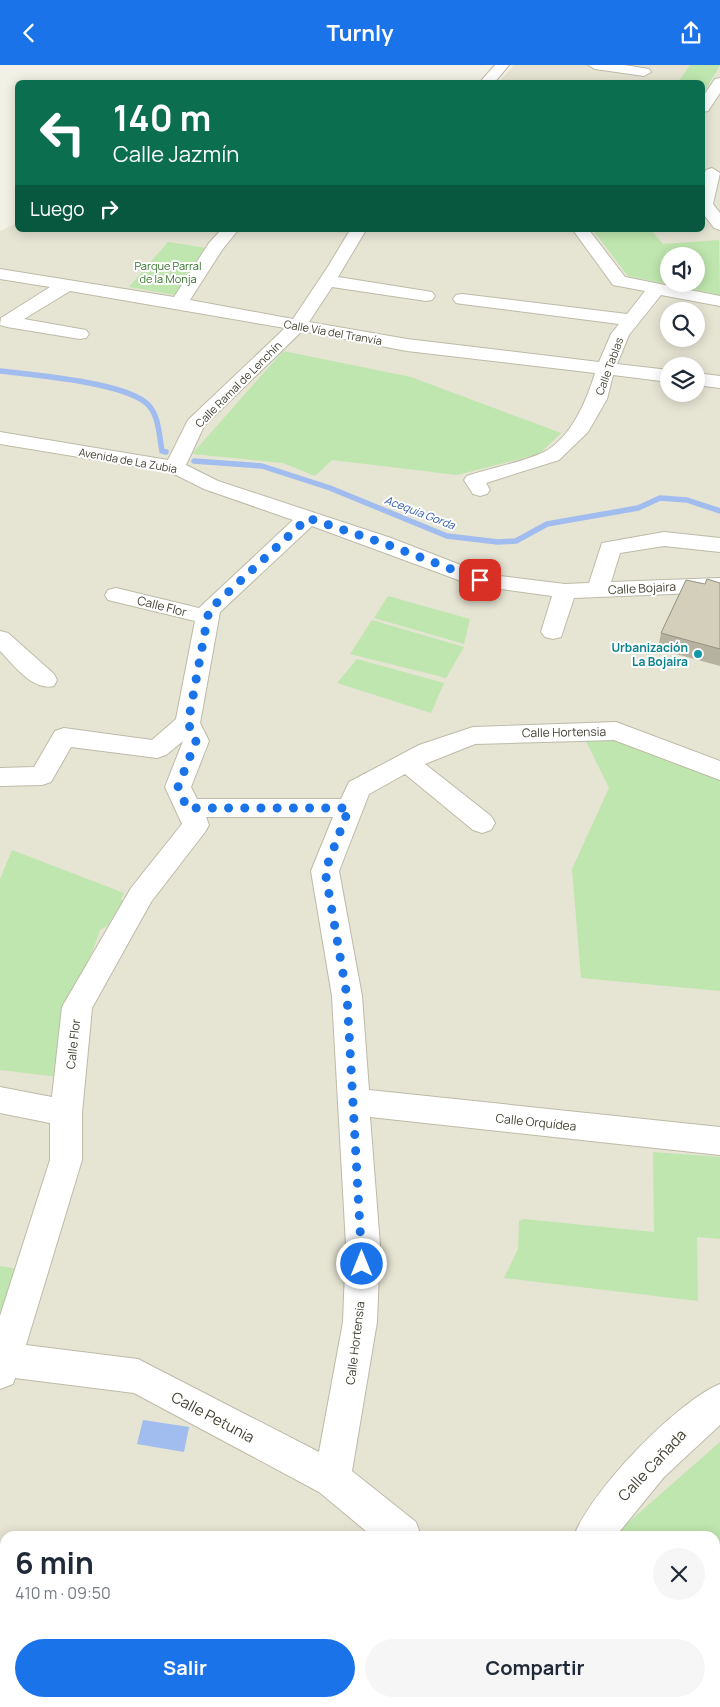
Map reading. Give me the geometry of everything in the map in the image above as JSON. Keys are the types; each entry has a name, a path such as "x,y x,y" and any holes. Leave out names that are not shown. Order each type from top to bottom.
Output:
{"street":[{"path":"489,80 502,65"},
{"path":"596,65 643,73"},
{"path":"705,105 720,82"},
{"path":"705,108 720,112"},
{"path":"712,172 713,198 705,204 720,225"},
{"path":"179,303 215,247 228,232"},
{"name":"Calle Ramal de Lenchín","path":"175,467 195,424 298,325 357,232"},
{"path":"582,232 619,281 720,301"},
{"name":"Calle Vía del Tranvía","path":"0,274 179,303 407,345 660,376"},
{"path":"327,281 426,296"},
{"path":"68,284 7,322 80,334"},
{"name":"Calle Tablas","path":"480,490 474,480 552,456 578,432 597,399 620,335 657,288"},
{"name":"Calle Tablas","path":"462,299 630,320"},
{"path":"705,380 720,382"},
{"name":"Avenida de La Zubia","path":"0,438 175,467 211,485 308,518"},
{"name":"Calle Bojaira","path":"308,518 383,543 480,580 565,591 720,585"},
{"name":"Calle Flor","path":"2,1363 66,1160 66,1113 77,1007 141,895 196,825 178,787 196,741 188,723 209,610 308,518"},
{"path":"598,590 610,548 664,539 720,545"},
{"path":"553,632 565,591"},
{"name":"Calle Flor","path":"116,595 208,617"},
{"path":"0,638 45,680"},
{"path":"0,777 42,776 64,737 157,749 188,723"},
{"name":"Calle Hortensia","path":"332,1479 342,1438 360,1322 363,1245 347,996 325,871 358,788 428,751 473,736 616,731 720,771"},
{"path":"406,762 482,823"},
{"path":"187,808 349,808"},
{"path":"0,1100 66,1113"},
{"name":"Calle Orquídea","path":"353,1102 720,1141"},
{"name":"Calle Petunia","path":"2,1363 138,1376 332,1479 396,1531"},
{"name":"Calle Cañada","path":"596,1531 623,1493 660,1453 696,1419 720,1402"}],"shaded area":[{"path":"514,65 720,65 720,1531 0,1531 0,231 15,224 15,232 705,232 705,80 501,80"}],"green space":[{"path":"690,65 720,65 705,91 705,80 679,80"},
{"path":"595,232 653,232 663,244 719,240 720,295 705,292 705,247 660,247 660,283 628,276"},
{"name":"Parque Parral de la Monja","path":"168,242 208,248 175,295 129,287"},
{"path":"283,351 411,377 561,433 539,454 457,475 332,460 315,476 283,463 192,454"},
{"path":"388,596 470,619 464,644 374,618"},
{"path":"372,620 464,647 446,678 350,654"},
{"path":"357,659 444,683 431,713 337,683"},
{"path":"584,737 620,738 720,778 720,991 581,978 572,869 609,788"},
{"path":"12,850 124,893 121,899 123,901 108,925 100,930 59,1047 59,1077 0,1070 0,879"},
{"path":"653,1152 720,1157 720,1239 697,1237 698,1301 504,1278 518,1249 519,1221 524,1219 654,1232"},
{"path":"0,1266 24,1270 0,1339"},
{"path":"720,1442 720,1531 618,1531"}],"water":[{"path":"143,1420 189,1427 184,1452 137,1444"}],"building":[{"path":"707,579 720,583 720,649 661,633 686,580 705,584"}],"waterway":[{"name":"Acequia Gorda","path":"0,371 97,384 133,395 150,406 158,424 162,451 166,452"},
{"name":"Acequia Gorda","path":"194,461 262,466 330,488 447,536 498,542 516,541 547,524 638,508 660,498 687,500 720,511"}],"place":[{"name":"Urbanización La Bojaira","path":"698,654"}],"route":[{"path":"362,1264 363,1245 347,996 325,871 349,808 187,808 178,787 196,741 188,723 209,610 308,518 383,543 480,580"}]}
